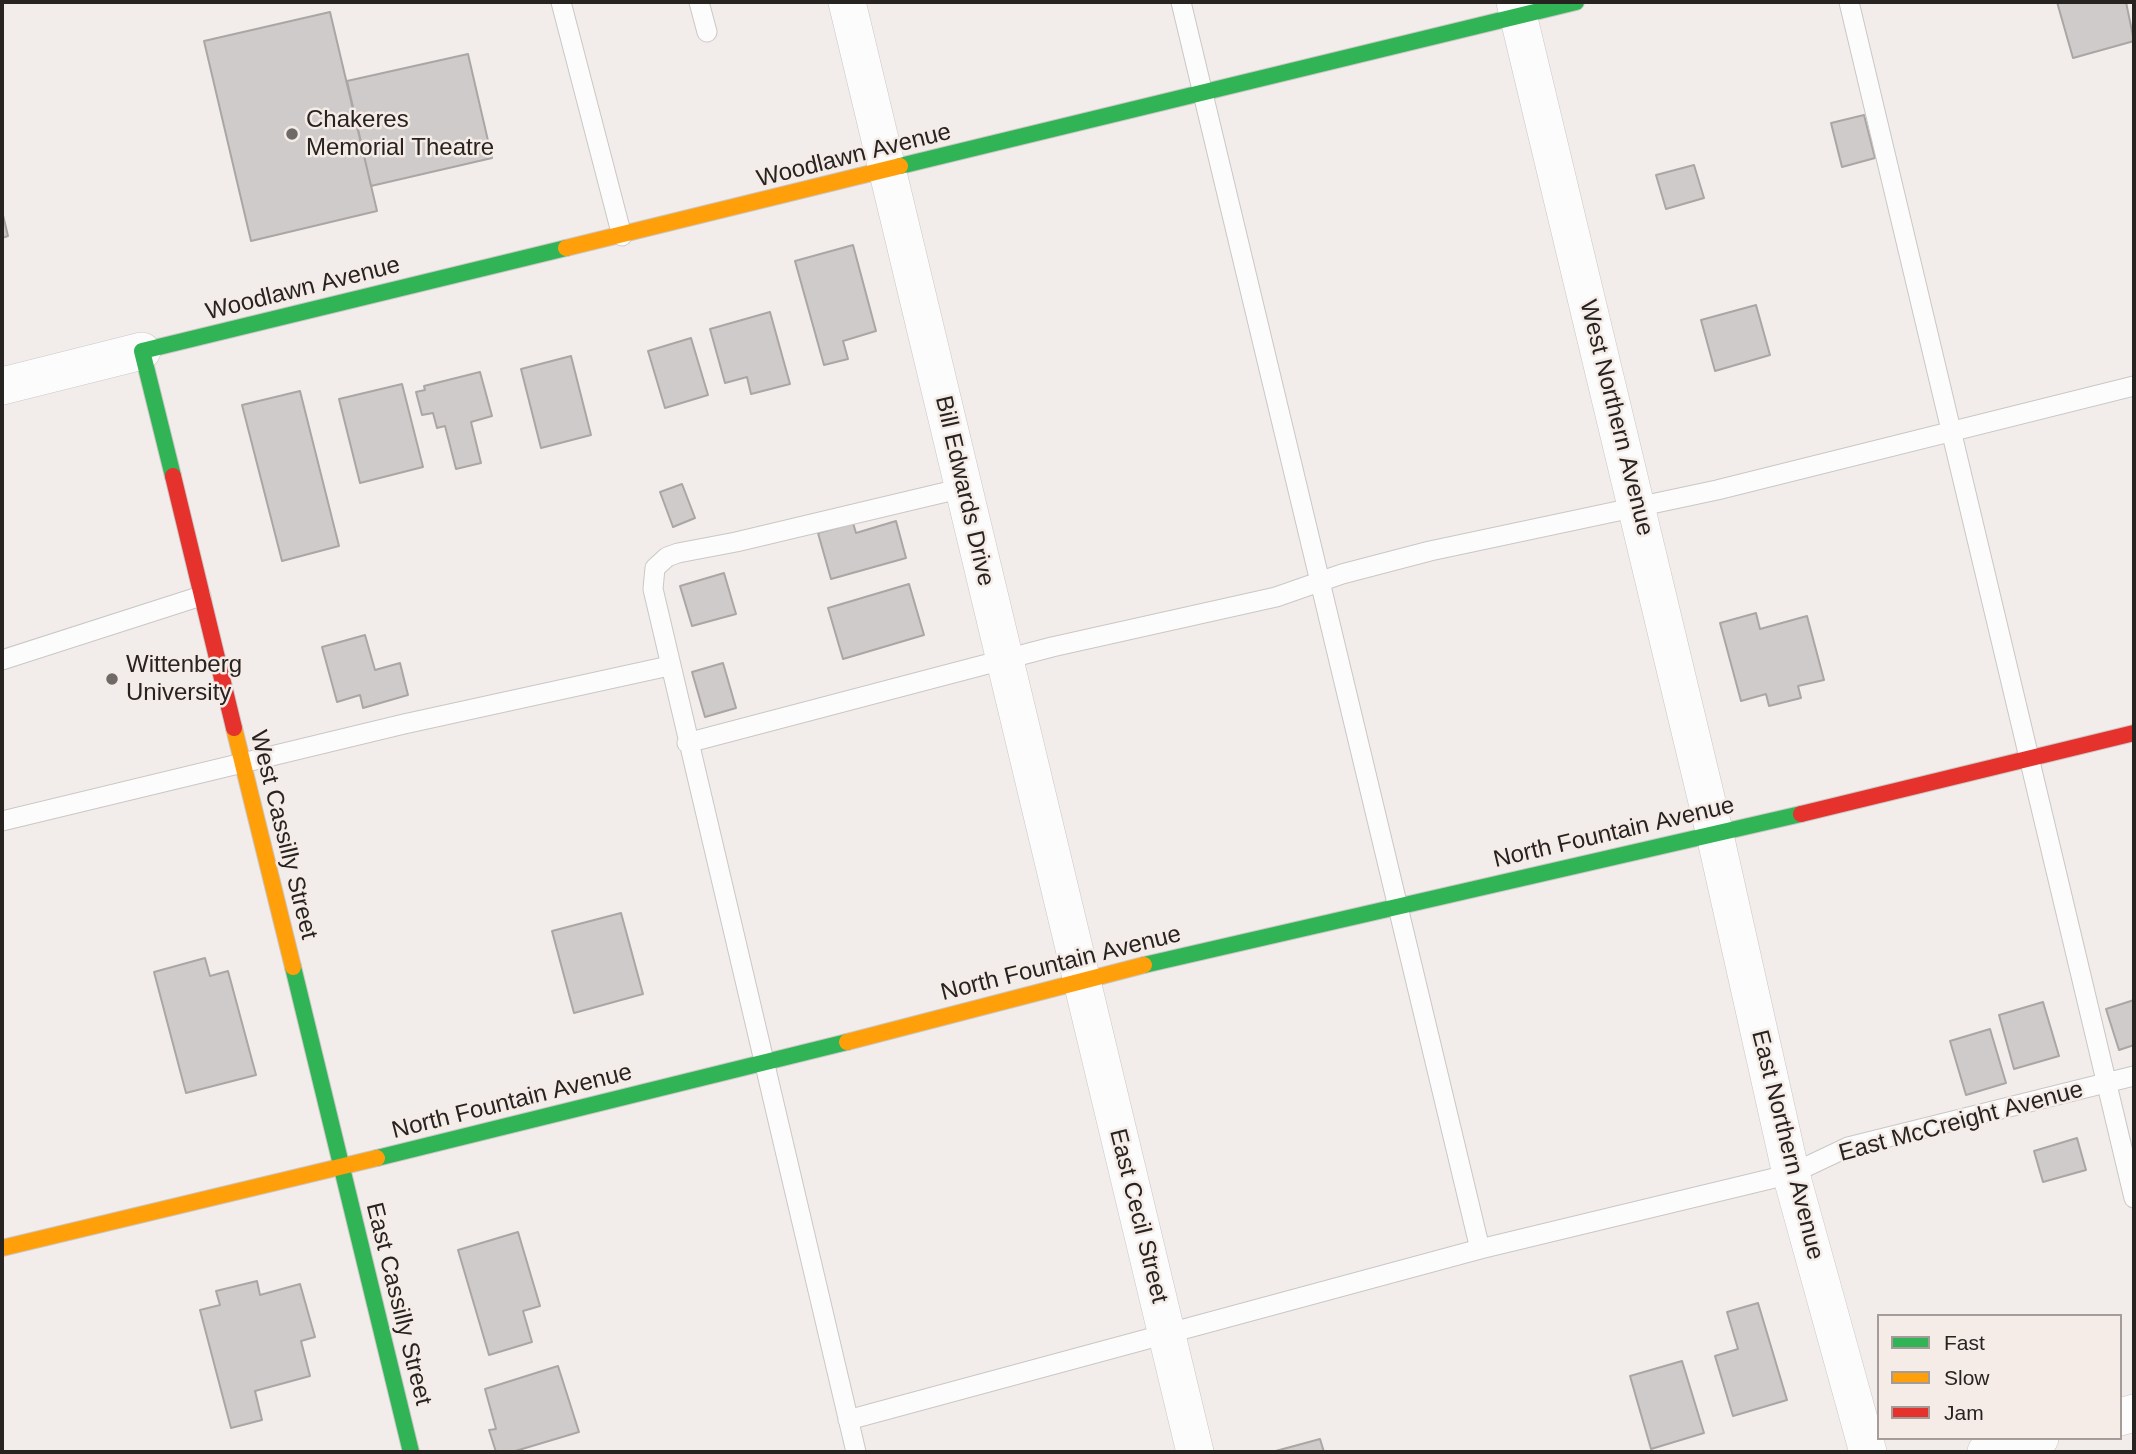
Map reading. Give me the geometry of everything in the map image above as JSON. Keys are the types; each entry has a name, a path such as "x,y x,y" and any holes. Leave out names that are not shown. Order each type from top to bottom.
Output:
{"street":[{"name":"Bill Edwards Drive","path":"847,2 1081,981"},
{"name":"Woodlawn Avenue","path":"142,351 888,172 1205,93 1517,9 1576,2"},
{"name":"West Northern Avenue","path":"1517,9 1715,835"},
{"path":"2,386 142,351"},
{"name":"West Cassilly Street","path":"142,351 341,1166"},
{"name":"North Fountain Avenue","path":"2,1248 766,1064 1081,981 1398,905 1715,835 2134,733"},
{"name":"East Northern Avenue","path":"1715,835 1791,1174 1868,1452"},
{"name":"East Cecil Street","path":"1081,981 1195,1452"},
{"name":"East Cassilly Street","path":"341,1166 411,1452"},
{"path":"1986,1452 2032,1440"}],"lane":[{"path":"561,2 622,236"},
{"path":"699,2 707,32"},
{"path":"1181,2 1205,93 1480,1249"},
{"path":"1849,2 1954,431 2134,1198"},
{"path":"687,743 1003,659 1276,597 1430,551 1638,507 2134,386"},
{"path":"852,1452 848,1420 766,1064 669,666 653,589 655,568 667,557 963,488"},
{"path":"2,660 201,596"},
{"path":"2,821 241,762 669,666"},
{"name":"East McCreight Avenue","path":"848,1420 1480,1249 1791,1174 1847,1147 2134,1076"}],"building":[{"path":"2057,2 2126,2 2134,41 2073,58"},
{"name":"Chakeres Memorial Theatre","path":"330,12 377,211 251,241 204,41"},
{"path":"468,54 492,158 371,186 347,81"},
{"path":"1864,115 1875,158 1842,167 1831,123"},
{"path":"1694,165 1704,198 1666,209 1656,175"},
{"path":"2,211 8,236 2,238"},
{"path":"853,245 876,331 843,341 848,359 824,365 795,261"},
{"path":"1756,305 1770,355 1715,371 1701,320"},
{"path":"770,312 790,384 751,394 747,377 725,383 710,329"},
{"path":"691,338 708,395 665,408 648,351"},
{"path":"571,356 591,435 541,448 521,369"},
{"path":"480,372 492,416 471,422 481,463 456,469 445,426 437,428 433,413 422,415 416,392 425,390 424,386"},
{"path":"402,384 423,467 360,483 339,399"},
{"path":"300,391 339,546 282,561 242,405"},
{"path":"682,484 695,518 673,527 660,492"},
{"path":"896,521 906,558 831,579 818,533 853,523 856,533"},
{"path":"724,573 736,614 692,626 680,586"},
{"path":"909,584 924,635 843,659 828,608"},
{"path":"1756,613 1760,629 1807,616 1824,680 1798,686 1801,698 1769,706 1766,694 1741,701 1720,623"},
{"path":"365,635 375,670 400,663 408,695 363,708 360,695 337,702 322,647"},
{"path":"723,663 736,708 705,717 692,672"},
{"path":"621,913 643,994 574,1013 552,931"},
{"path":"205,958 210,976 228,971 256,1075 186,1093 154,972"},
{"path":"2134,1000 2134,1045 2119,1050 2106,1009"},
{"path":"2043,1002 2059,1056 2014,1069 1999,1015"},
{"path":"1990,1029 2006,1083 1966,1095 1950,1041"},
{"path":"2077,1138 2086,1170 2043,1182 2034,1151"},
{"path":"518,1232 540,1306 523,1311 532,1342 489,1355 458,1250"},
{"path":"257,1281 260,1295 300,1284 315,1337 301,1341 310,1376 255,1391 262,1420 231,1428 200,1310 220,1305 216,1291"},
{"path":"1758,1303 1787,1400 1733,1416 1715,1356 1738,1349 1727,1312"},
{"path":"1682,1361 1704,1433 1651,1449 1630,1376"},
{"path":"558,1366 579,1432 512,1452 496,1452 489,1430 496,1429 485,1389"},
{"path":"1320,1439 1324,1452 1272,1452"}],"traffic: fast":[{"path":"900,166 1576,2"},
{"path":"173,476 142,351 566,248"},
{"path":"1144,965 1801,814"},
{"path":"293,967 411,1452"},
{"path":"377,1158 847,1042"}],"traffic: slow":[{"path":"566,248 900,166"},
{"path":"234,728 293,967"},
{"path":"847,1042 1144,965"},
{"path":"2,1248 377,1158"}],"traffic: jam":[{"path":"173,476 234,728"},
{"path":"1801,814 2134,733"}],"place":[{"name":"Chakeres Memorial Theatre","path":"292,134"},
{"name":"Wittenberg University","path":"112,679"}]}
